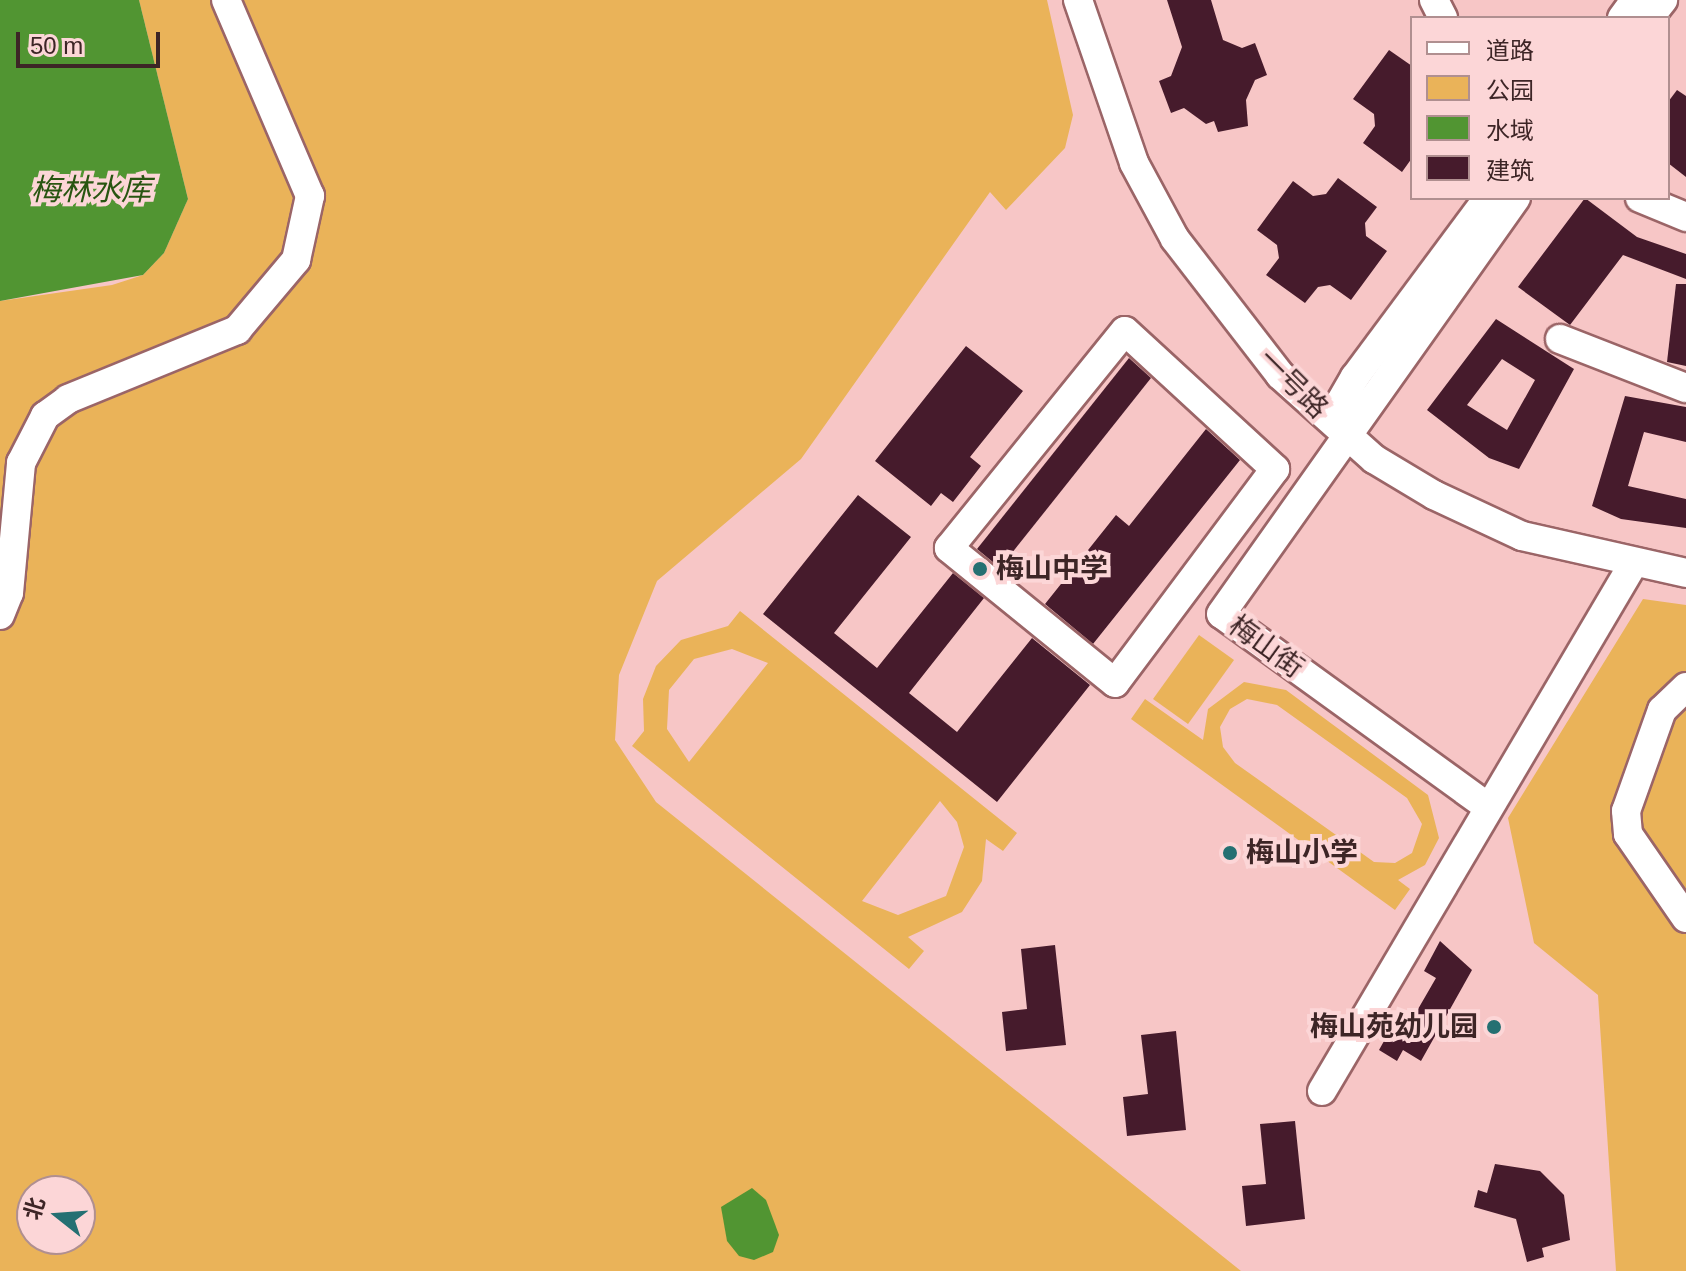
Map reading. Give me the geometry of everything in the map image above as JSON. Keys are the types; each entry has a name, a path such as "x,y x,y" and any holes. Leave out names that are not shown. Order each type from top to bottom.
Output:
{"street":[{"path":"0,615 9,593 21,463 45,416 68,399 237,330 296,260 310,196 226,0"},
{"name":"一号路","path":"1078,0 1107,97 1175,239 1233,321 1343,434 1434,495 1522,536 1632,566 1686,573"},
{"path":"1651,16 1663,0"},
{"name":"梅山街","path":"1343,434 1341,401 1355,377 1487,200"},
{"name":"梅山街","path":"1488,807 1221,614 1323,478 1343,434 1515,200"},
{"path":"1645,200 1686,217"},
{"path":"1125,331 1275,469 1216,547 1115,683 949,548 1125,331"},
{"path":"1560,339 1686,388"},
{"path":"1216,547 1251,573"},
{"path":"1322,1091 1632,566"},
{"path":"1686,687 1662,710 1626,811 1628,834 1686,918"}],"green space":[{"path":"139,0 1047,0 1073,115 1065,148 1006,210 990,192 801,459 657,581 619,675 615,740 656,802 1241,1271 0,1271 0,301 112,285 143,275 164,253 188,199"},
{"path":"1643,599 1686,605 1686,1271 1616,1271 1598,995 1534,943 1508,818"},
{"path":"740,611 1017,833 1003,851 986,839 982,881 962,912 908,937 924,951 909,969 632,746 644,731 643,699 656,666 681,640 728,626","holes":["732,649 768,663 689,762 667,729 669,690 694,659","940,801 957,822 964,847 946,896 898,915 862,901"]},
{"path":"1199,635 1234,660 1188,724 1153,699"},
{"path":"1244,682 1286,690 1428,795 1439,838 1425,865 1398,880 1410,889 1395,910 1131,719 1145,699 1203,740 1208,709","holes":["1247,699 1277,705 1407,798 1422,824 1412,853 1395,863 1374,862 1235,763 1223,747 1220,727 1230,709"]}],"water":[{"name":"梅林水库","path":"0,0 139,0 188,199 164,253 143,275 0,301"},
{"path":"752,1188 766,1200 779,1235 773,1252 754,1260 739,1256 727,1241 721,1207"}],"building":[{"path":"1167,0 1211,0 1223,40 1242,48 1255,43 1267,75 1255,80 1246,100 1248,126 1218,132 1214,121 1206,124 1184,108 1171,113 1159,81 1171,76 1182,47"},
{"path":"1389,50 1410,65 1410,161 1402,172 1363,143 1375,126 1374,114 1353,99"},
{"path":"1677,90 1686,96 1686,177 1670,165 1670,99"},
{"path":"1338,178 1377,207 1365,223 1366,236 1387,251 1351,300 1330,285 1318,287 1305,303 1266,275 1279,258 1277,245 1257,230 1293,181 1313,196 1326,194"},
{"path":"1583,200 1637,237 1686,254 1686,279 1623,255 1570,325 1518,287"},
{"path":"1676,284 1686,284 1686,366 1667,362"},
{"path":"1496,319 1574,369 1519,469 1489,458 1427,410","holes":["1502,359 1535,380 1507,430 1467,405"]},
{"path":"966,346 1023,391 970,457 981,466 953,502 941,493 931,506 875,461"},
{"path":"1129,358 1151,378 1000,568 977,549"},
{"path":"1625,396 1686,407 1686,442 1644,432 1628,486 1686,499 1686,528 1621,519 1592,506"},
{"path":"1206,429 1240,460 1093,644 1045,604 1116,515 1129,526"},
{"path":"858,495 911,537 834,633 877,668 953,573 984,598 909,693 957,732 1032,638 1090,685 997,802 763,614"},
{"path":"1440,941 1472,970 1421,1061 1403,1050 1397,1061 1379,1050 1402,1009 1414,1016 1436,978 1424,971"},
{"path":"1055,945 1066,1045 1006,1051 1002,1012 1027,1009 1021,949"},
{"path":"1176,1031 1186,1130 1127,1136 1123,1097 1148,1094 1141,1035"},
{"path":"1295,1121 1305,1219 1246,1226 1242,1186 1266,1184 1260,1124"},
{"path":"1495,1164 1540,1171 1564,1195 1570,1240 1542,1248 1544,1257 1527,1262 1516,1219 1474,1207 1478,1190 1487,1193"}],"place":[{"name":"梅山中学","path":"980,569"},
{"name":"梅山小学","path":"1230,853"},
{"name":"梅山苑幼儿园","path":"1494,1027"}]}
